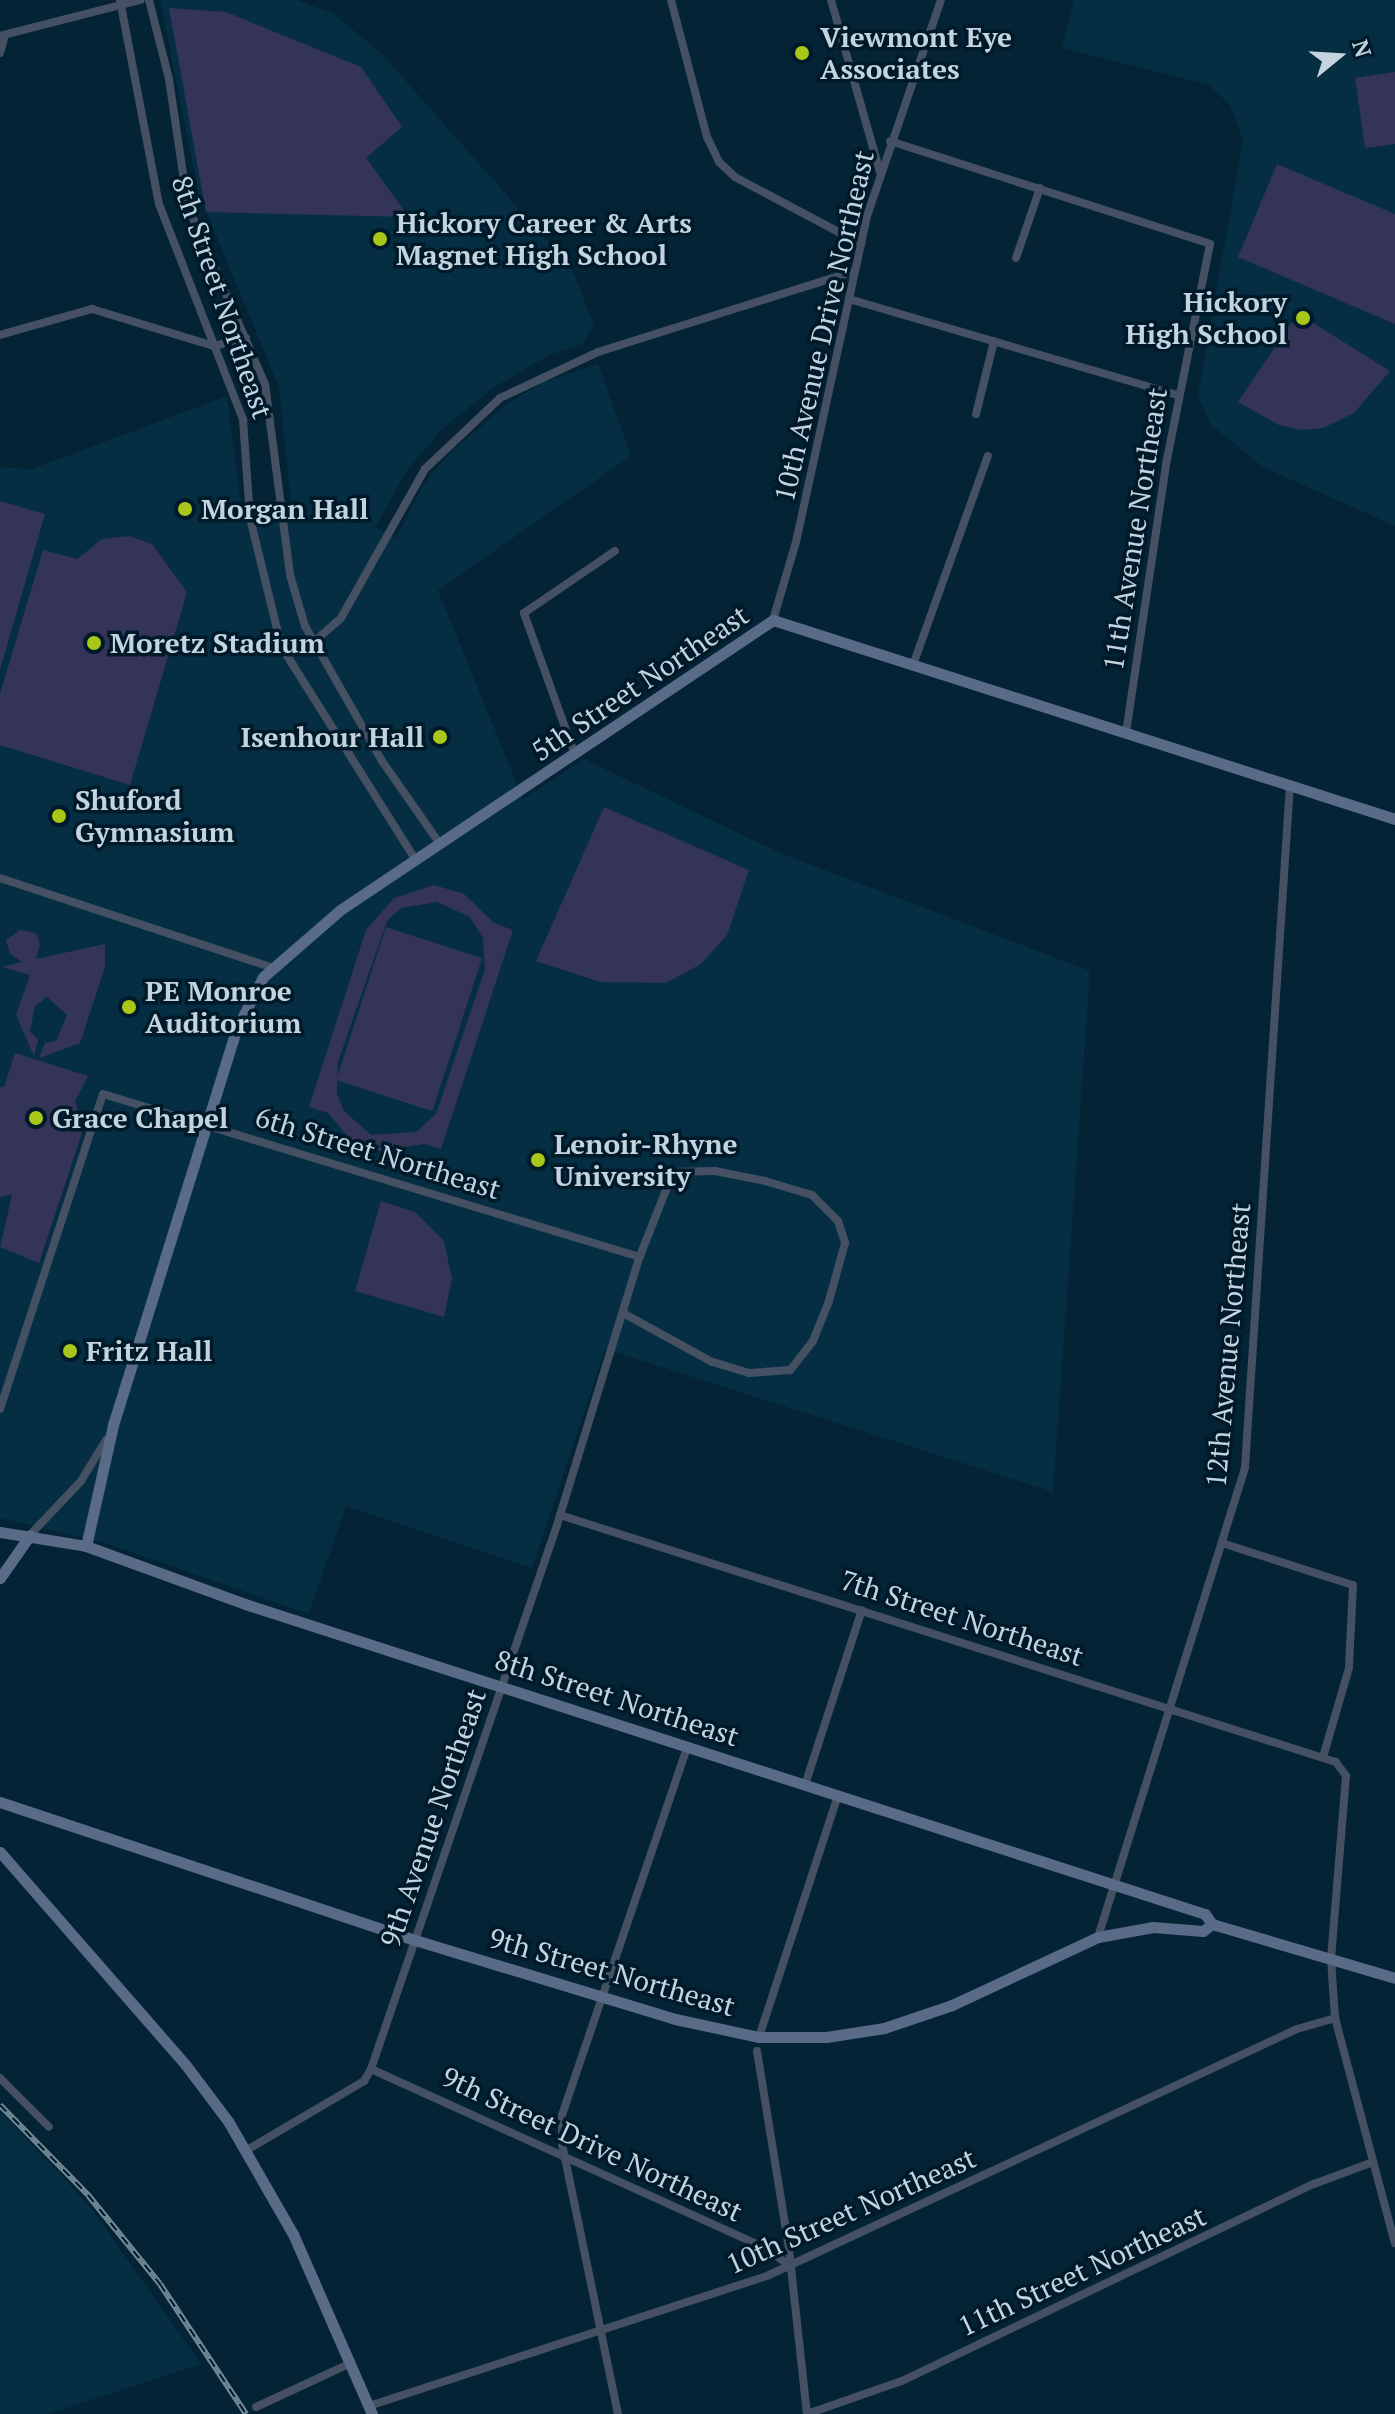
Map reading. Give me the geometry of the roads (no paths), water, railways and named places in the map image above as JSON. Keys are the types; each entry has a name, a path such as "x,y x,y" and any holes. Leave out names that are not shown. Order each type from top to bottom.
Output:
{"main road":[{"name":"5th Street Northeast","path":"271,967 415,859 576,756 773,620 1395,819"},
{"path":"86,1546 113,1425 237,1028 271,967"},
{"name":"8th Street Northeast","path":"0,1532 86,1546 245,1604 1205,1914 1212,1924"},
{"path":"0,1578 30,1535"},
{"name":"9th Street Northeast","path":"0,1802 415,1940 602,1998 759,2037 826,2037 899,2024 1098,1937 1153,1927 1203,1931 1212,1924"},
{"path":"0,1852 185,2064 247,2150 293,2234 370,2410"},
{"path":"1212,1924 1395,1978"}],"street":[{"path":"0,53 2,36 120,2 140,0"},
{"path":"149,0 169,79 188,207 265,384 290,575 312,642 440,844"},
{"path":"671,0 707,137 719,162 735,177 861,244"},
{"path":"831,0 880,172"},
{"name":"10th Avenue Drive Northeast","path":"773,620 880,172 941,0"},
{"name":"8th Street Northeast","path":"120,2 159,204 243,420 250,518 286,654 415,859"},
{"path":"890,141 1040,188 1016,258"},
{"name":"11th Avenue Northeast","path":"1040,188 1210,244 1178,395 1126,732"},
{"path":"286,654 312,642 349,606 425,469 500,398 598,352 855,271"},
{"path":"849,299 1178,395"},
{"path":"0,335 92,309 214,346 246,338"},
{"path":"976,414 994,341"},
{"path":"913,665 988,456"},
{"path":"576,756 524,613 615,551"},
{"name":"12th Avenue Northeast","path":"1098,1937 1225,1544 1247,1450 1290,784"},
{"path":"0,878 271,967"},
{"name":"6th Street Northeast","path":"0,1409 103,1094 640,1257"},
{"path":"625,1314 712,1362 749,1373 790,1370 813,1341 845,1243 838,1221 812,1195 715,1171 673,1172 640,1257"},
{"name":"9th Avenue Northeast","path":"371,2069 560,1515 625,1314 640,1257"},
{"path":"30,1535 81,1481 113,1425"},
{"name":"7th Street Northeast","path":"560,1515 1323,1757 1345,1773 1331,1959"},
{"path":"1225,1544 1353,1585 1349,1668 1323,1757"},
{"path":"805,1785 862,1610"},
{"path":"618,2414 564,2154 562,2115 687,1747"},
{"path":"759,2037 838,1795"},
{"path":"1331,1959 1335,2018 1395,2243"},
{"name":"10th Street Northeast","path":"370,2410 790,2266 1297,2029 1335,2018"},
{"path":"757,2051 790,2266 807,2414"},
{"path":"247,2150 364,2081 371,2069"},
{"name":"9th Street Drive Northeast","path":"371,2069 766,2248 790,2266"},
{"path":"0,2078 49,2127"},
{"name":"11th Street Northeast","path":"807,2414 902,2381 1314,2184 1373,2162"},
{"path":"256,2407 351,2363"}],"railway":[{"path":"0,2105 88,2195 160,2284 246,2414"}],"place":[{"name":"Viewmont Eye Associates","path":"802,53"},
{"name":"Hickory Career & Arts Magnet High School","path":"380,239"},
{"name":"Hickory High School","path":"1303,318"},
{"name":"Morgan Hall","path":"185,509"},
{"name":"Moretz Stadium","path":"94,643"},
{"name":"Isenhour Hall","path":"440,737"},
{"name":"Shuford Gymnasium","path":"59,816"},
{"name":"PE Monroe Auditorium","path":"129,1007"},
{"name":"Grace Chapel","path":"36,1118"},
{"name":"Lenoir-Rhyne University","path":"538,1160"},
{"name":"Fritz Hall","path":"70,1351"}]}
